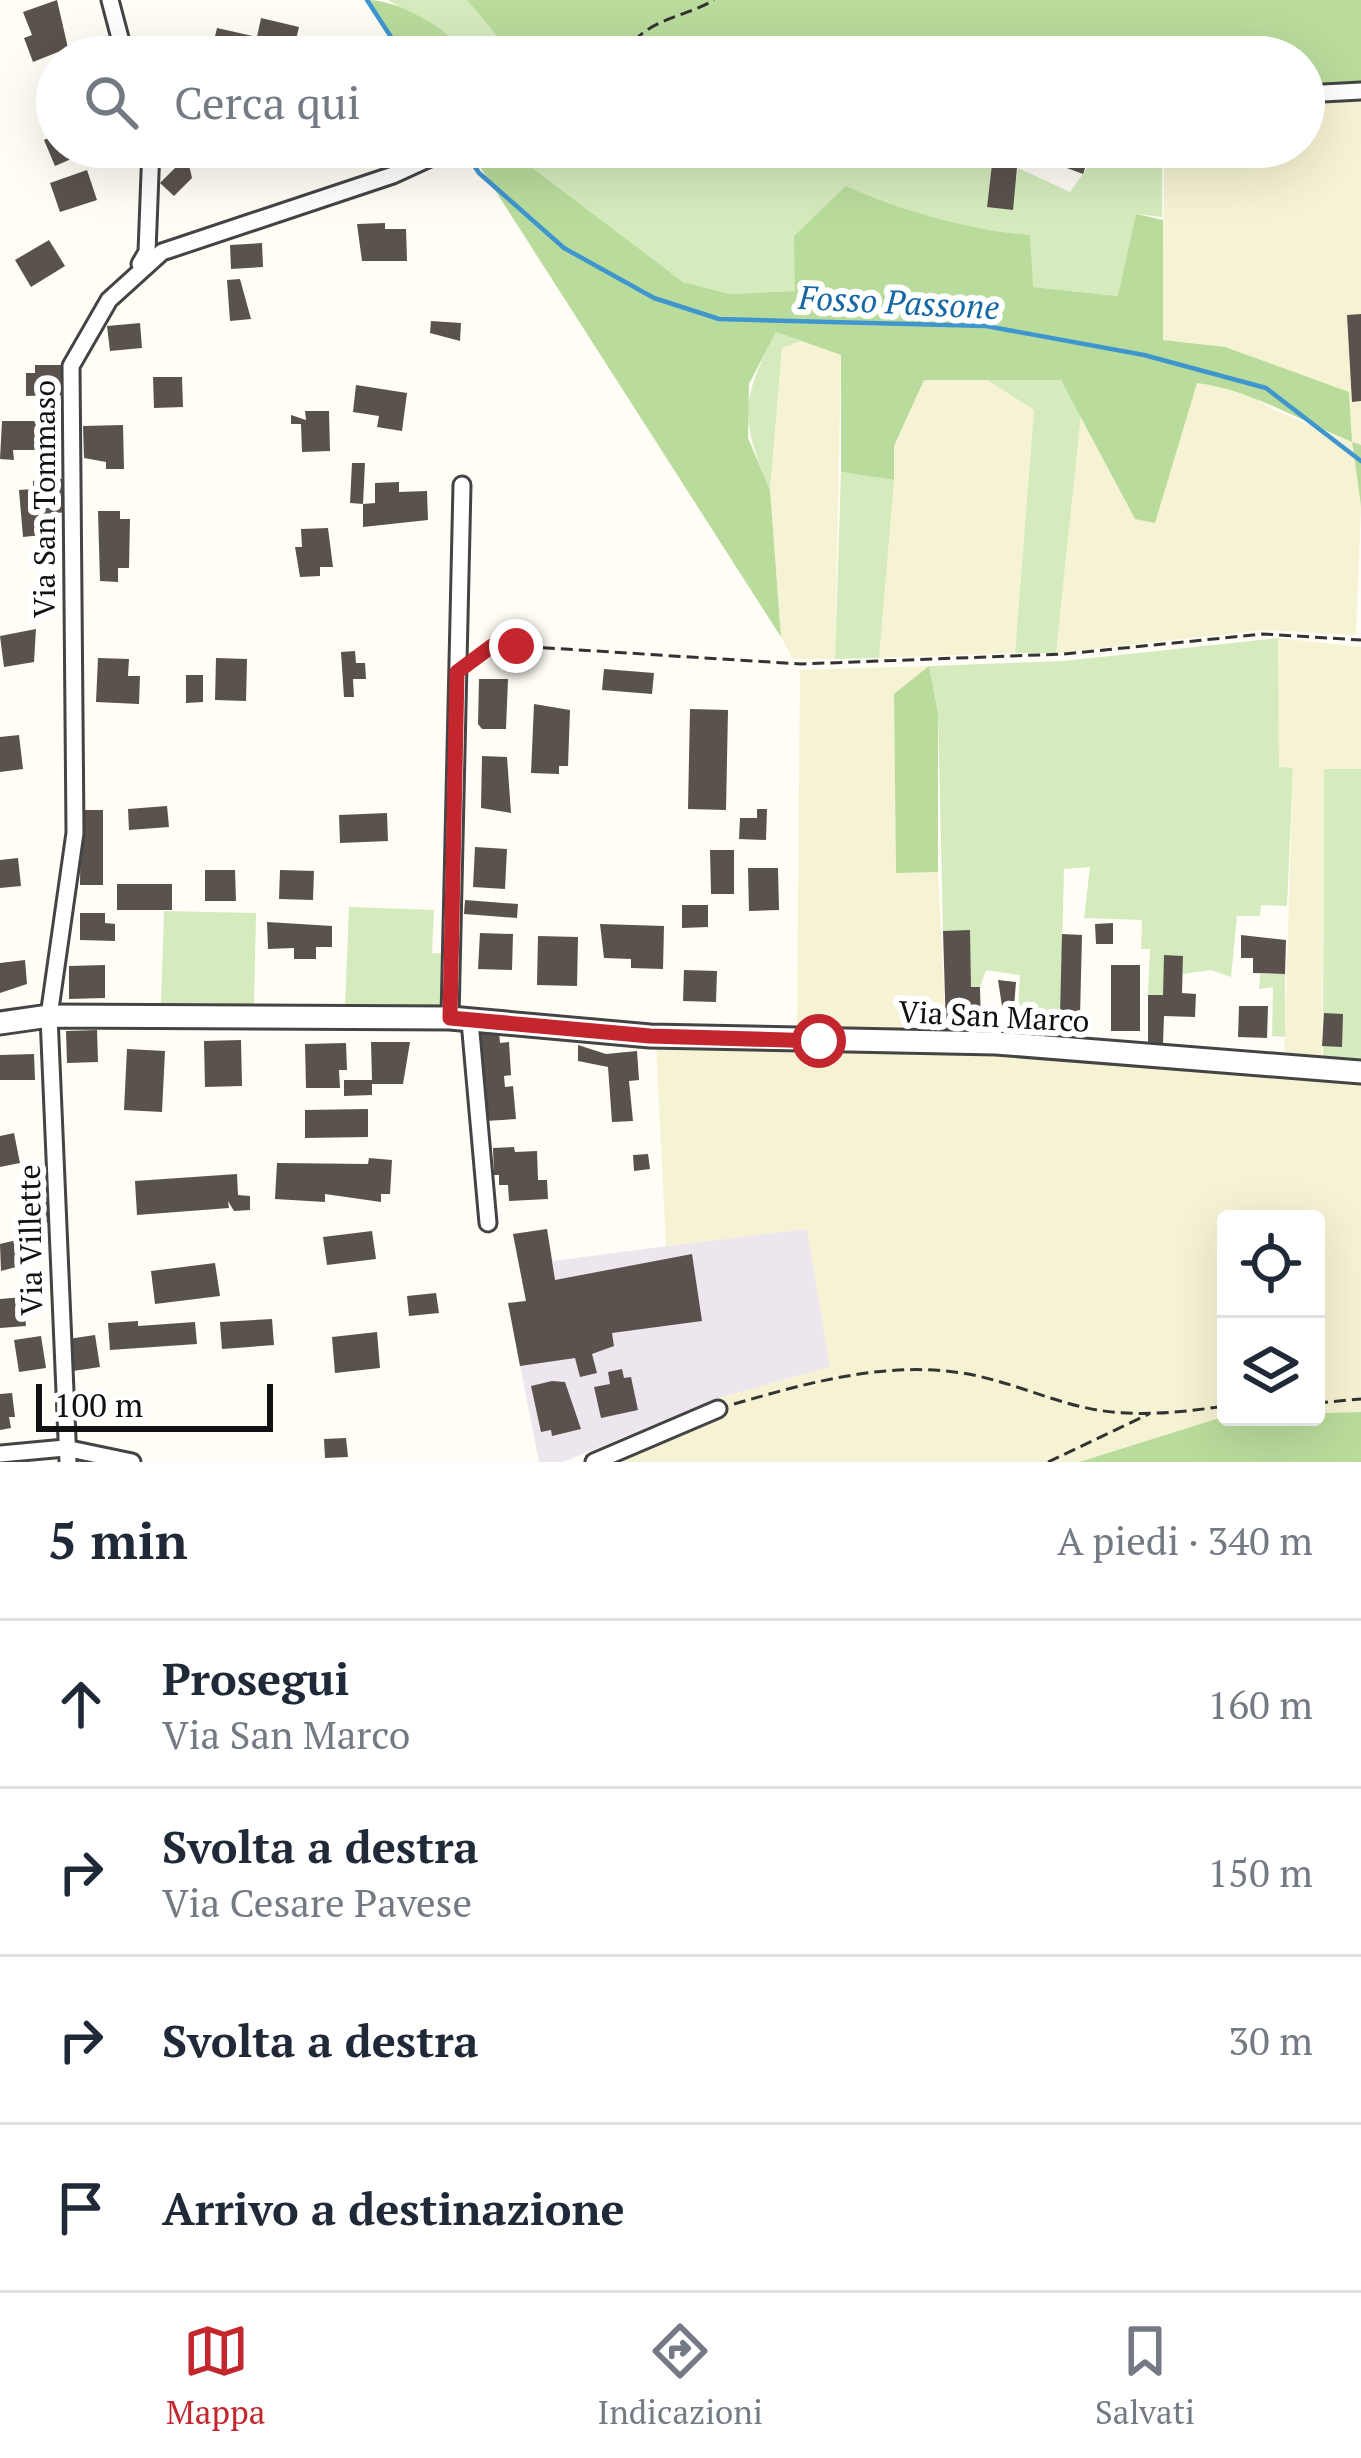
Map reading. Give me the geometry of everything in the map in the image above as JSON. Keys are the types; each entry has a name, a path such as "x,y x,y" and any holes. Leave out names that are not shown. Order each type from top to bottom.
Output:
{"street":[{"path":"110,0 119,36"},
{"path":"1325,93 1361,91"},
{"path":"136,272 147,252 150,168"},
{"name":"Via San Tommaso","path":"49,1016 75,833 71,366 91,325 136,272 162,251 408,168"},
{"path":"462,484 457,672 460,1019 488,1223"},
{"name":"Via San Marco","path":"0,1023 49,1016 460,1019 650,1036 996,1043 1361,1072"},
{"name":"Via Villette","path":"49,1016 67,1455"},
{"path":"594,1462 718,1409"},
{"path":"0,1454 132,1462"}],"path":[{"path":"636,36 650,25 668,24 714,0"},
{"path":"457,672 492,646 801,664 1064,654 1264,634 1361,640"},
{"path":"718,1409 824,1378 901,1371 962,1372 1097,1410 1151,1413 1217,1407"},
{"path":"1325,1402 1361,1399"},
{"path":"1048,1462 1151,1413"}],"shaded area":[{"path":"1361,82 1361,445 1352,444 1361,506 1356,635 1265,630 1056,653 1081,415 1155,522 1196,383 1240,389 1274,410 1352,442 1225,347 1162,340 1164,168 1325,168 1325,85"},
{"path":"801,341 841,355 835,659 793,659 781,637 770,490 782,348"},
{"path":"984,378 1034,410 1015,653 879,658 894,446 924,379"},
{"path":"1278,638 1361,647 1361,769 1324,770 1322,1059 1284,1058 1293,769 1279,768"},
{"path":"929,666 894,695 896,873 938,872 946,1030 797,1026 800,670"},
{"path":"656,1044 1002,1051 1361,1077 1361,1412 1325,1414 1325,1210 1217,1210 1217,1419 1079,1462 589,1462 587,1453 719,1398 830,1367 807,1229 666,1246"},
{"path":"807,1228 830,1367 719,1398 563,1462 539,1462 508,1304 526,1300 513,1234 547,1229 553,1261"}],"green space":[{"path":"368,0 394,5 449,36 393,36"},
{"path":"388,0 467,0 497,36 448,36"},
{"path":"467,0 1361,0 1361,82 1325,85 1325,36 497,36"},
{"path":"481,168 533,168 683,282 730,294 795,291 794,236 846,186 936,218 1030,235 1033,287 1118,296 1136,214 1163,220 1163,340 1225,347 1349,392 1352,442 1257,399 1197,383 1155,523 1135,519 1061,380 924,380 894,446 894,480 841,472 841,355 776,332 749,384 748,438 770,490 781,637"},
{"path":"533,168 992,168 987,206 1012,210 1018,168 1070,192 1087,168 1162,168 1162,217 1136,214 1119,296 1032,287 1030,235 936,218 846,187 796,291 730,294 683,282"},
{"path":"776,332 801,341 782,348 770,490 753,445 748,410 756,376"},
{"path":"984,378 1061,380 1081,415 1056,653 1015,653 1034,410"},
{"path":"1352,442 1361,445 1361,506"},
{"path":"841,472 894,480 879,658 835,659"},
{"path":"1278,638 1279,767 1293,768 1287,906 1261,905 1260,916 1237,916 1231,977 1211,970 1183,974 1183,956 1165,956 1163,995 1148,995 1150,949 1141,949 1142,920 1084,918 1090,867 1064,869 1060,1031 1017,1026 1020,975 986,970 980,987 971,987 969,931 943,931 938,711 929,666 1063,661"},
{"path":"929,666 938,712 938,872 896,873 894,694"},
{"path":"1324,769 1361,769 1361,1064 1323,1059"},
{"path":"349,907 434,910 432,953 450,954 447,1010 345,1006"},
{"path":"164,911 256,913 254,1006 161,1004"},
{"path":"1260,974 1285,974 1285,1037 1272,1036 1273,987 1259,989"},
{"path":"1361,1412 1361,1462 1079,1462 1217,1419 1217,1426 1325,1426 1325,1413"}],"building":[{"path":"57,0 65,36 36,36 33,62 24,38 32,35 23,12"},
{"path":"261,18 299,27 297,36 257,36"},
{"path":"217,28 253,36 215,36"},
{"path":"175,168 190,168 192,178 174,196 160,183"},
{"path":"992,168 1017,168 1013,210 987,207"},
{"path":"87,170 97,200 60,212 50,183"},
{"path":"385,223 385,229 406,229 407,261 362,261 357,224"},
{"path":"49,240 65,266 31,287 15,260"},
{"path":"262,243 263,267 231,269 230,245"},
{"path":"240,279 251,319 230,321 227,280"},
{"path":"1361,314 1361,401 1352,402 1347,315"},
{"path":"431,321 461,323 460,341 430,333"},
{"path":"140,323 142,348 110,351 107,326"},
{"path":"35,365 62,365 62,395 26,396 26,373 35,373"},
{"path":"153,377 182,377 183,407 154,408"},
{"path":"356,385 407,393 402,431 377,427 379,416 353,412"},
{"path":"305,411 329,411 330,451 302,452 301,424 291,424 291,415 306,420"},
{"path":"2,421 37,421 37,450 13,450 14,460 0,459"},
{"path":"123,425 124,469 106,469 106,462 84,458 83,426"},
{"path":"352,463 365,463 363,504 350,503"},
{"path":"62,479 65,512 50,514 52,534 23,537 19,490 33,489 33,481"},
{"path":"399,482 399,492 427,491 428,520 363,527 363,504 375,503 375,483"},
{"path":"98,511 120,511 120,519 130,519 129,568 118,568 118,582 100,581"},
{"path":"328,528 333,567 320,567 320,576 300,577 295,547 302,547 301,529"},
{"path":"36,629 34,662 4,667 0,636"},
{"path":"355,651 356,663 365,663 366,679 353,679 354,697 344,697 341,652"},
{"path":"98,658 129,659 128,676 140,676 139,704 96,702"},
{"path":"216,658 247,659 246,701 215,700"},
{"path":"604,669 654,673 652,694 602,690"},
{"path":"186,675 203,675 203,702 186,703"},
{"path":"479,679 508,679 506,729 482,729 478,724"},
{"path":"534,704 570,710 568,766 559,766 559,774 531,773"},
{"path":"690,709 728,710 726,810 688,809"},
{"path":"19,735 23,769 0,772 0,737"},
{"path":"482,756 507,757 511,813 481,808"},
{"path":"167,806 169,827 129,830 128,809"},
{"path":"757,809 767,809 766,840 739,839 740,818 757,818"},
{"path":"81,810 103,810 103,885 80,885"},
{"path":"387,813 388,841 340,843 339,815"},
{"path":"475,847 507,849 505,889 473,887"},
{"path":"710,850 734,850 734,894 711,894"},
{"path":"18,858 21,886 0,888 0,860"},
{"path":"748,868 778,868 779,910 749,911"},
{"path":"205,870 235,870 236,901 205,901"},
{"path":"280,870 314,871 313,900 279,899"},
{"path":"117,884 172,884 172,910 117,910"},
{"path":"465,900 518,904 517,918 464,914"},
{"path":"682,905 708,905 708,927 682,928"},
{"path":"80,913 105,913 105,923 115,924 115,941 80,940"},
{"path":"267,922 332,926 332,947 316,947 316,959 294,959 294,948 268,949"},
{"path":"1113,923 1113,944 1096,944 1095,924"},
{"path":"600,924 664,926 663,969 631,968 631,959 604,958"},
{"path":"970,930 971,987 980,987 981,1030 946,1030 943,931"},
{"path":"480,933 513,934 512,970 478,969"},
{"path":"1062,934 1082,935 1080,1016 1060,1015"},
{"path":"1241,935 1286,940 1285,974 1253,973 1253,958 1241,958"},
{"path":"538,936 578,937 577,986 537,985"},
{"path":"1164,955 1183,956 1182,993 1196,994 1195,1017 1164,1016 1163,1044 1148,1044 1148,995 1163,995"},
{"path":"25,960 27,984 0,993 0,963"},
{"path":"105,965 105,998 69,999 69,966"},
{"path":"1111,965 1140,965 1140,1031 1111,1031"},
{"path":"684,970 717,971 716,1002 683,1001"},
{"path":"998,980 1016,982 1014,1007 1002,1006"},
{"path":"1239,1006 1268,1006 1267,1038 1238,1037"},
{"path":"1324,1013 1343,1014 1342,1047 1322,1046"},
{"path":"97,1030 98,1062 67,1063 66,1031"},
{"path":"499,1032 500,1043 509,1042 511,1075 504,1076 505,1087 513,1086 516,1119 485,1121 479,1034"},
{"path":"241,1040 242,1086 205,1087 204,1041"},
{"path":"371,1042 410,1042 403,1084 372,1084 372,1095 344,1096 344,1080 372,1080"},
{"path":"346,1043 347,1070 339,1070 340,1088 306,1088 305,1044"},
{"path":"578,1045 606,1054 637,1051 639,1080 629,1081 633,1121 612,1122 608,1067 578,1061"},
{"path":"127,1049 165,1051 162,1112 124,1110"},
{"path":"34,1054 35,1080 0,1080 0,1055"},
{"path":"368,1109 368,1137 305,1138 305,1110"},
{"path":"14,1133 20,1163 0,1167 0,1136"},
{"path":"514,1147 515,1152 537,1151 538,1180 547,1180 548,1199 509,1201 508,1185 499,1185 499,1175 494,1175 493,1148"},
{"path":"648,1154 650,1169 634,1171 633,1155"},
{"path":"369,1158 392,1160 390,1194 381,1194 381,1202 325,1194 325,1202 275,1199 277,1163 368,1164"},
{"path":"237,1174 238,1195 250,1196 250,1210 234,1211 228,1201 229,1208 137,1215 135,1181"},
{"path":"49,1202 51,1222 34,1224 32,1204"},
{"path":"547,1229 555,1280 692,1254 702,1321 612,1333 614,1346 592,1354 597,1373 580,1377 575,1358 520,1366 508,1303 526,1301 513,1234"},
{"path":"372,1231 376,1259 327,1265 323,1237"},
{"path":"29,1237 35,1262 1,1271 0,1244"},
{"path":"215,1263 220,1296 155,1304 151,1271"},
{"path":"436,1293 439,1313 409,1316 407,1296"},
{"path":"23,1297 26,1326 0,1328 0,1299"},
{"path":"272,1319 274,1345 222,1349 220,1322"},
{"path":"138,1321 138,1326 195,1322 197,1344 110,1350 108,1323"},
{"path":"377,1332 380,1368 335,1373 332,1337"},
{"path":"95,1335 100,1367 73,1371 68,1339"},
{"path":"41,1336 46,1368 19,1372 14,1340"},
{"path":"622,1369 624,1378 631,1377 638,1410 601,1418 594,1387 610,1384 608,1372"},
{"path":"565,1382 581,1429 552,1436 551,1430 541,1432 531,1386"},
{"path":"12,1393 15,1417 9,1417 11,1428 0,1430 0,1394"},
{"path":"346,1438 348,1457 325,1458 324,1439"}],"waterway":[{"name":"Fosso Passone","path":"367,0 390,36"},
{"name":"Fosso Passone","path":"476,168 564,248 654,298 719,319 986,326 1144,355 1266,388 1361,461"}],"route":[{"path":"516,646 492,646 457,672 458,808 450,1018 650,1036 819,1041"}]}
